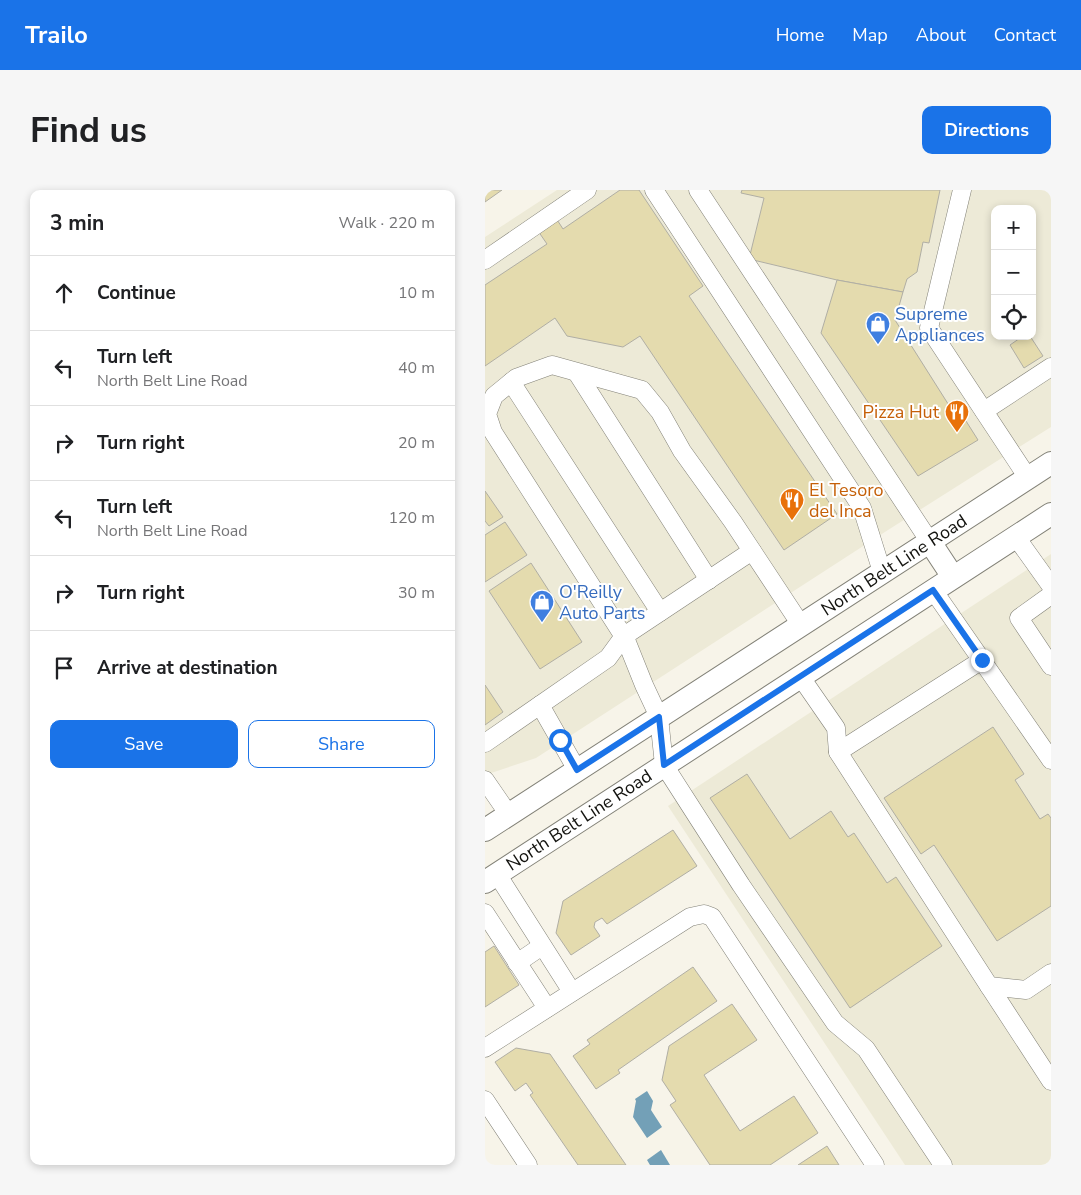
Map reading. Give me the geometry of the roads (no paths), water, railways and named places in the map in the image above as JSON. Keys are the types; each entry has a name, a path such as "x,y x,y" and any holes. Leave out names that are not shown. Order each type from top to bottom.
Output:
{"main road":[{"name":"North Belt Line Road","path":"485,830 1051,464"},
{"name":"North Belt Line Road","path":"489,872 664,765 1051,514"},
{"path":"930,542 953,577"}],"lane":[{"path":"485,260 587,190"},
{"path":"654,190 862,508 882,572"},
{"path":"699,190 930,542"},
{"path":"962,190 929,328 1028,478"},
{"path":"801,625 733,522 682,451 660,412 642,390 619,382 577,373 552,365 517,378 494,396 487,414 493,432 624,636 659,717 664,765 741,885 835,1024 866,1049 943,1165"},
{"path":"984,411 1051,367"},
{"path":"577,373 709,580"},
{"path":"511,382 660,612"},
{"path":"1016,537 1051,586"},
{"path":"485,743 608,658 624,636 752,551"},
{"path":"933,590 1051,760"},
{"path":"1051,595 1019,618 1051,666"},
{"path":"837,752 982,660"},
{"path":"801,676 835,728 837,752 1051,1081"},
{"path":"540,705 577,770"},
{"path":"485,780 509,815"},
{"path":"489,872 572,992"},
{"path":"485,914 547,1008"},
{"path":"485,1048 691,917 704,914 712,917 875,1165"},
{"path":"517,963 542,946"},
{"path":"989,986 1026,990 1051,973"},
{"path":"485,1100 528,1165"}],"water":[{"path":"647,1091 653,1101 651,1110 662,1127 647,1138 633,1117 635,1099"},
{"path":"661,1150 670,1165 650,1165 647,1160"}],"place":[{"name":"Supreme Appliances","path":"878,345"},
{"name":"Pizza Hut","path":"957,433"},
{"name":"El Tesoro del Inca","path":"792,521"},
{"name":"O'Reilly Auto Parts","path":"542,623"}]}
